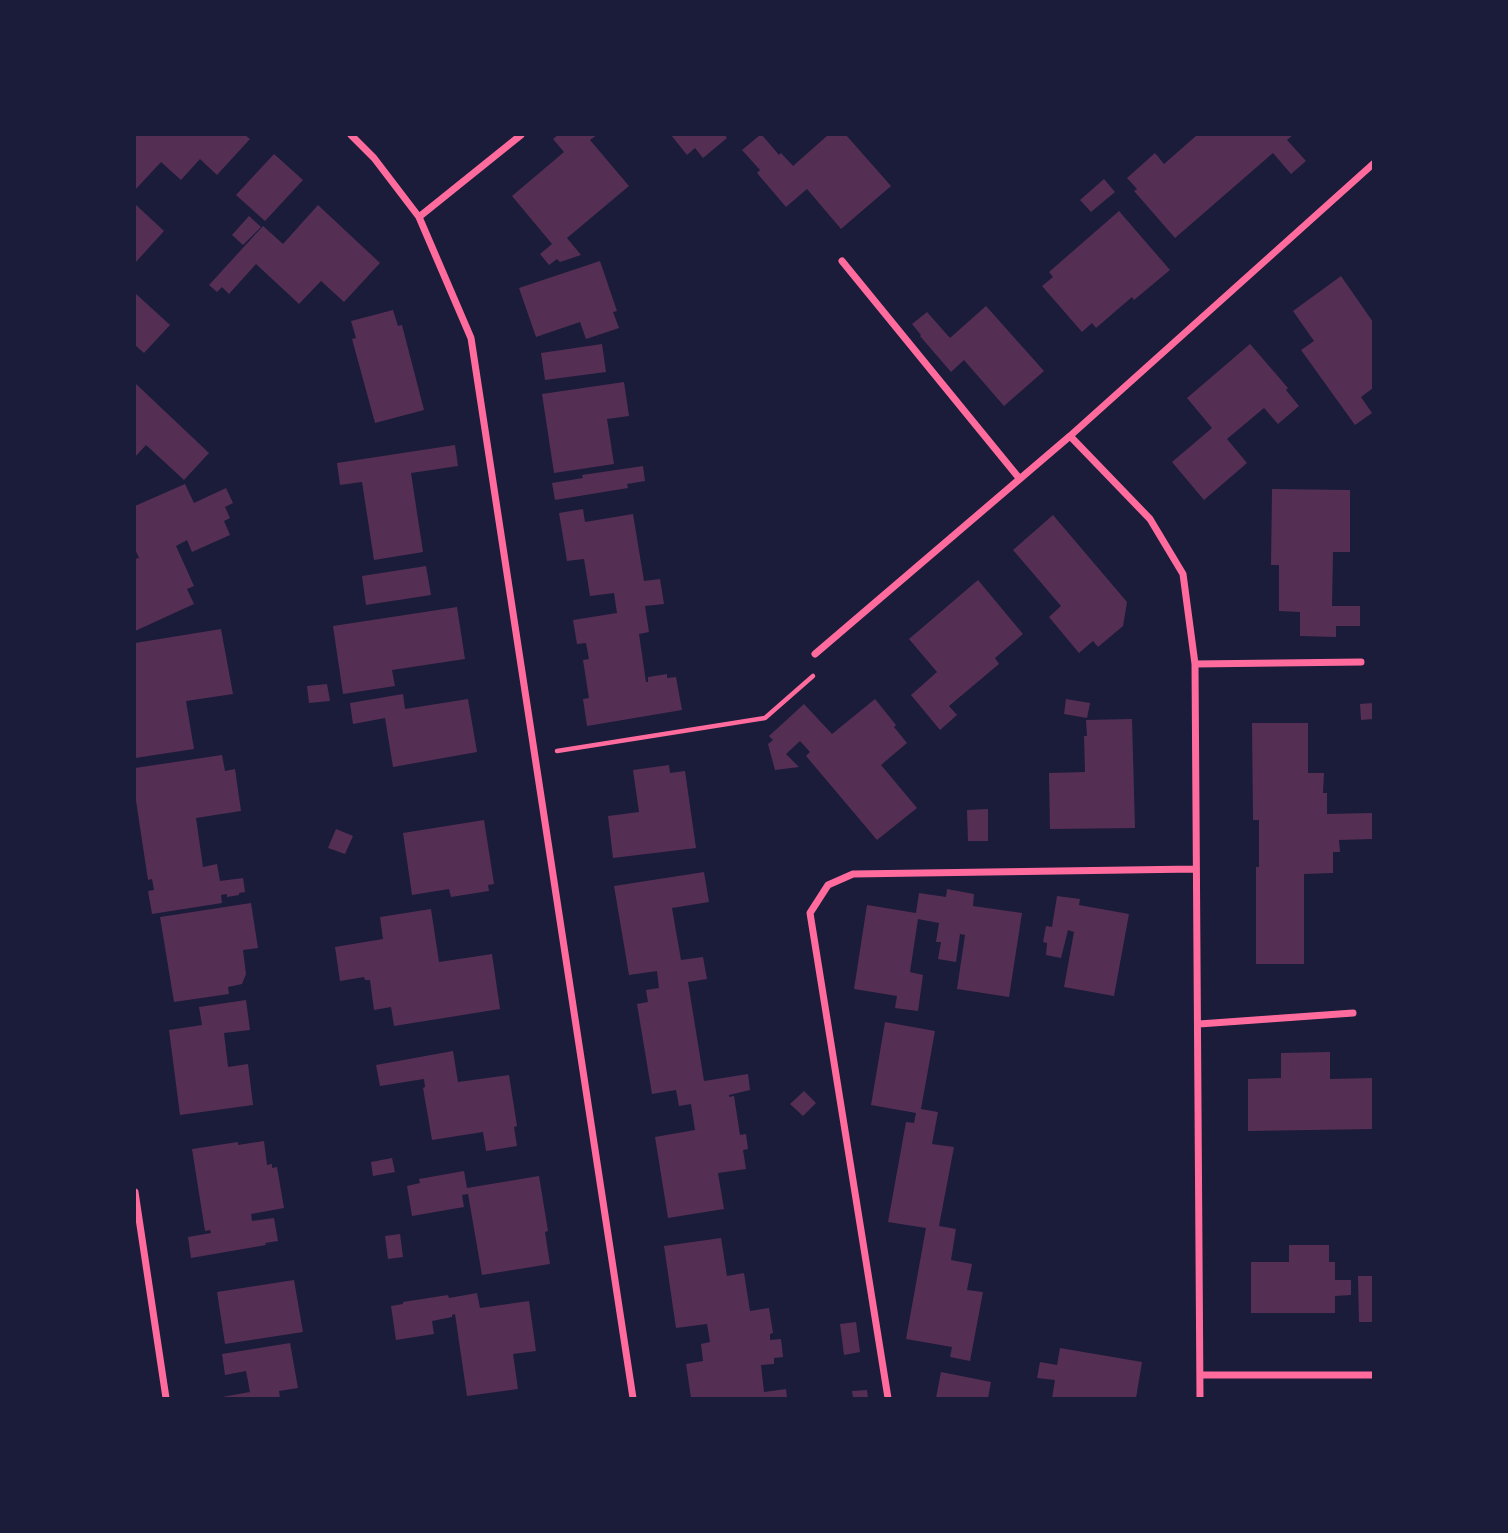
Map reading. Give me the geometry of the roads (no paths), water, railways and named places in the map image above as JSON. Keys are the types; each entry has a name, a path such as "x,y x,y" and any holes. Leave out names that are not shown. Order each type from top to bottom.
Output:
{"street":[{"path":"351,135 374,158 419,217 471,338 634,1398"},
{"path":"419,217 521,135"},
{"path":"815,654 1070,436 1373,164"},
{"path":"842,261 1019,478"},
{"path":"1070,436 1150,519 1183,574 1195,664 1200,1398"},
{"path":"1195,664 1362,662"},
{"path":"888,1398 810,913 828,885 853,874 1195,869"},
{"path":"1199,1024 1353,1013"},
{"path":"135,1192 166,1398"},
{"path":"1200,1375 1373,1375"}]}
